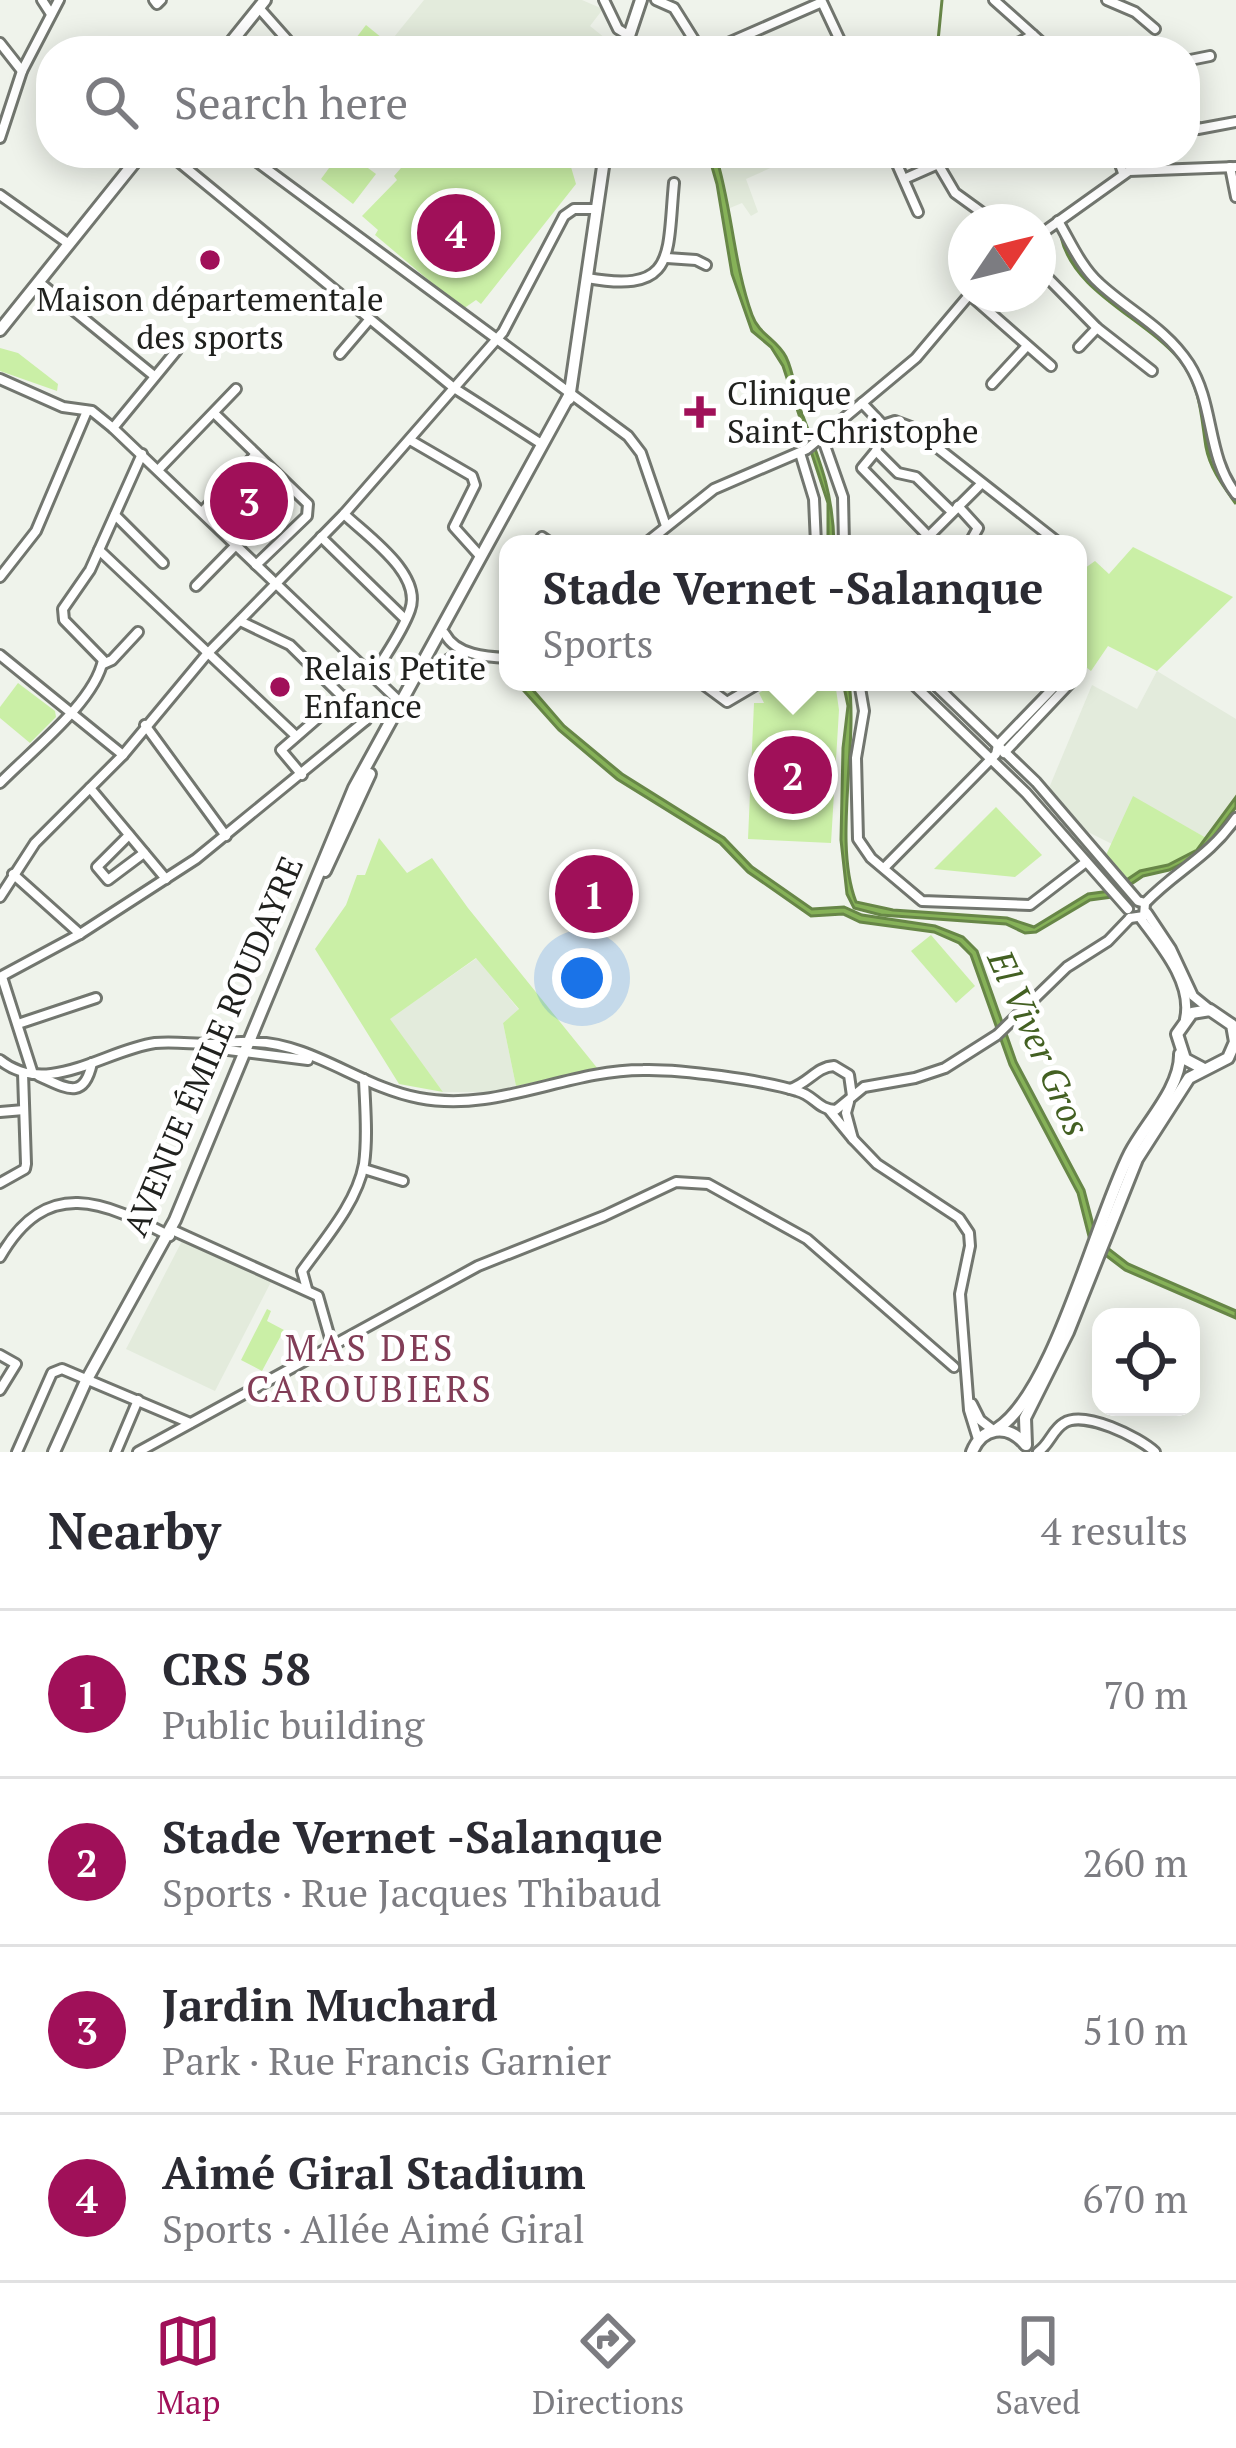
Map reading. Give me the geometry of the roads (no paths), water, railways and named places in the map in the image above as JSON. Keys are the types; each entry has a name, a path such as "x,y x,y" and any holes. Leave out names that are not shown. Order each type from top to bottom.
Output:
{"street":[{"path":"41,0 51,14"},
{"path":"40,36 59,0"},
{"path":"604,0 618,29 628,35 640,0"},
{"path":"656,0 676,4 696,36"},
{"path":"994,0 1034,35"},
{"path":"1107,0 1135,12 1155,29"},
{"path":"742,36 822,2 837,36"},
{"path":"236,36 262,4 285,36"},
{"path":"0,43 22,71"},
{"path":"0,138 36,43"},
{"path":"1200,58 1210,56"},
{"path":"1200,129 1236,122"},
{"path":"1200,167 1233,167 1236,197"},
{"path":"0,330 130,168"},
{"path":"186,168 454,388 540,442"},
{"path":"265,168 635,444 666,526"},
{"path":"443,632 569,403 603,168"},
{"path":"899,168 918,212"},
{"path":"904,179 929,168"},
{"path":"940,168 955,193 970,204"},
{"path":"1121,168 1123,173"},
{"path":"1141,168 1123,173 1058,221 1097,281 1162,332 1192,369 1208,406 1217,462 1236,494"},
{"path":"587,278 637,283 655,272 667,258 674,183"},
{"path":"0,195 69,244"},
{"path":"0,897 35,843 123,755 207,653 344,514 503,332 564,216 574,209 596,209"},
{"path":"667,258 706,265"},
{"path":"39,282 153,375"},
{"path":"1056,286 1097,328 1153,371"},
{"path":"656,535 714,489 804,451 916,358 955,312"},
{"path":"990,312 1051,366"},
{"path":"340,355 369,320"},
{"path":"1079,347 1097,328"},
{"path":"992,384 1027,346"},
{"path":"113,428 177,350"},
{"path":"0,379 63,407 92,411 402,704"},
{"path":"158,469 236,389"},
{"path":"410,690 423,674 540,442 570,394"},
{"path":"862,403 883,425"},
{"path":"0,577 36,531 86,411"},
{"path":"214,412 307,502 308,511 256,565"},
{"path":"883,425 896,422 910,427 1051,535"},
{"path":"883,425 864,471 924,535"},
{"path":"822,437 843,497 844,535"},
{"path":"410,440 472,476 475,485 454,527 481,556"},
{"path":"804,451 816,535"},
{"path":"876,451 898,473 916,477 955,509 977,528 975,535"},
{"path":"103,664 99,652 62,614 99,550 142,454"},
{"path":"202,512 256,454"},
{"path":"936,535 981,484"},
{"path":"344,514 408,580 412,599 373,676"},
{"path":"115,515 164,563"},
{"path":"321,537 405,619"},
{"path":"196,586 236,544"},
{"path":"476,577 481,556 492,547"},
{"path":"99,550 296,736"},
{"path":"240,621 290,645 366,720 390,727"},
{"path":"0,783 72,710 103,664 138,632"},
{"path":"443,632 458,652"},
{"path":"433,652 499,657"},
{"path":"410,690 433,652"},
{"path":"423,674 458,652"},
{"path":"0,655 123,755"},
{"name":"AVENUE ÉMILE ROUDAYRE","path":"58,1452 88,1382 170,1233 354,788 410,690"},
{"path":"712,691 727,702 746,691"},
{"path":"861,691 864,711 856,758 858,839 922,901 1022,906 1042,899 1086,862"},
{"path":"922,691 998,752 1127,910"},
{"path":"940,691 1115,874 1171,949 1193,996 1232,1025 1235,1044 1230,1061 1202,1068 1183,1084 1114,1199"},
{"path":"998,752 1051,691"},
{"path":"884,868 1062,691"},
{"path":"302,775 281,753 343,696"},
{"path":"0,1183 25,1169 24,1110 31,1074 1,977 166,879 226,836 366,720"},
{"path":"146,725 226,836"},
{"path":"90,788 166,879"},
{"path":"829,1110 864,1087 945,1068 997,1035 1067,967 1091,954 1127,910 1141,906 1168,880 1208,854 1236,818"},
{"path":"130,835 97,867 108,880 145,853"},
{"path":"13,874 80,934"},
{"path":"1127,910 1141,906"},
{"path":"1032,1449 1025,1418 1068,1332 1129,1155 1179,1071 1177,1034 1186,999 1141,906"},
{"path":"18,1024 96,998"},
{"path":"1184,1019 1215,1011 1236,1015"},
{"path":"31,1074 92,1063 153,1043 190,1044 247,1048 321,1062 419,1099 506,1098 586,1077 645,1070 788,1089 811,1097 829,1110 877,1164 959,1218 969,1233 960,1294 973,1448"},
{"path":"1179,1051 1202,1068"},
{"path":"0,1060 68,1089 88,1078 92,1063"},
{"path":"788,1089 834,1066 864,1087"},
{"path":"307,1289 302,1271 334,1225 363,1169 364,1079"},
{"path":"810,1081 811,1097"},
{"path":"852,1081 846,1113 853,1139"},
{"path":"0,1112 24,1110"},
{"path":"363,1169 403,1181"},
{"path":"137,1452 478,1266 676,1182 708,1184 807,1239 954,1366"},
{"path":"0,1257 11,1238 35,1217 52,1208 98,1203 307,1289 322,1303 332,1345"},
{"path":"973,1448 1013,1418 1025,1400 1091,1261"},
{"path":"0,1354 16,1364 2,1386"},
{"path":"17,1452 52,1373 62,1370 191,1424"},
{"path":"968,1397 980,1420 995,1430 1014,1433 1032,1449"},
{"path":"116,1452 138,1400"},
{"path":"1032,1449 1074,1419 1120,1430 1155,1452"}],"waterway":[{"path":"938,36 942,0"}],"place":[{"name":"Aimé Giral Stadium","path":"456,233"},
{"name":"Maison départementale des sports","path":"210,260"},
{"name":"Clinique Saint-Christophe","path":"700,412"},
{"name":"Jardin Muchard","path":"249,501"},
{"name":"Relais Petite Enfance","path":"280,687"},
{"name":"Stade Vernet -Salanque","path":"793,775"},
{"name":"CRS 58","path":"594,894"}],"district":[{"name":"MAS DES CAROUBIERS","path":"370,1368"}],"water label":[{"name":"El Viver Gros","path":"1039,1043"}]}
